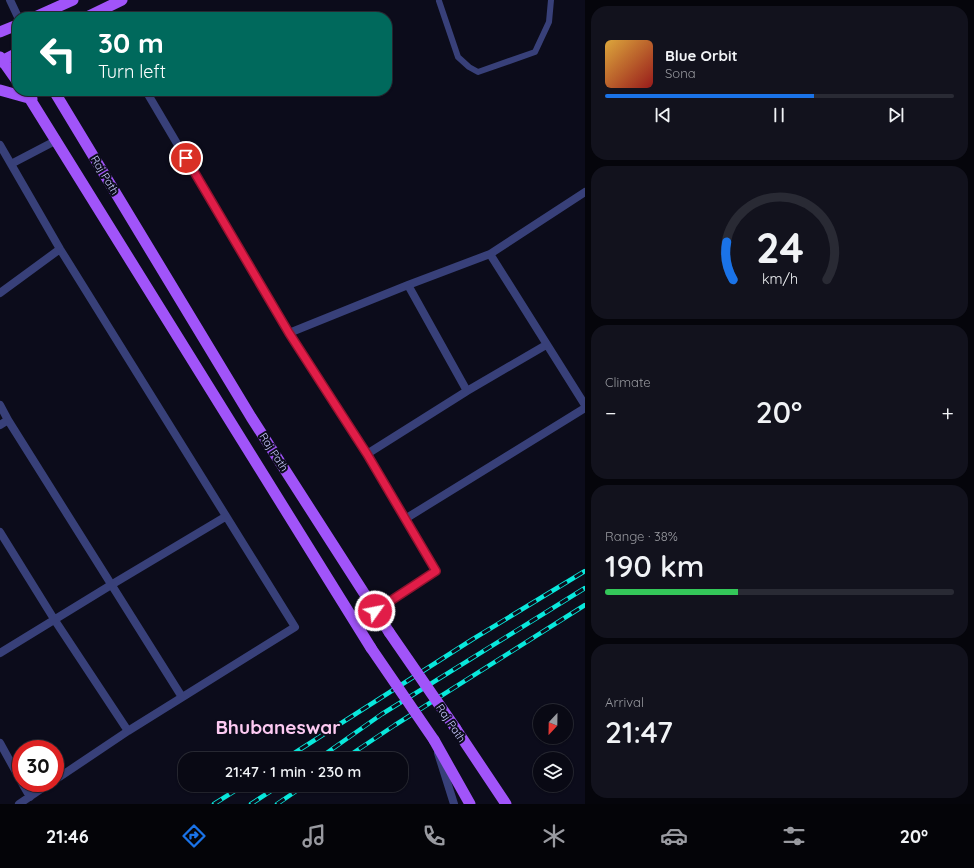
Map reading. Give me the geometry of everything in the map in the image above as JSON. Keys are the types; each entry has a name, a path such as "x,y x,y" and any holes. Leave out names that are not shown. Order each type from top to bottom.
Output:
{"main road":[{"path":"46,12 73,0"},
{"path":"103,12 122,0"},
{"path":"0,32 12,27"},
{"path":"12,55 0,60 12,75"},
{"path":"0,90 12,92"},
{"name":"Raj Path","path":"29,96 371,648 434,740 470,804"},
{"name":"Raj Path","path":"57,96 251,417 375,611 506,804"}],"street":[{"path":"10,0 16,12"},
{"path":"149,96 289,333 367,454 436,571 375,611"},
{"path":"11,164 57,140"},
{"path":"0,145 60,249 225,517 295,627 128,731 64,774"},
{"path":"289,333 490,254 585,192"},
{"path":"0,293 60,249"},
{"path":"405,519 585,407 490,254"},
{"path":"408,285 467,391"},
{"path":"367,454 467,391 546,345"},
{"path":"0,405 182,697"},
{"path":"0,425 8,420"},
{"path":"0,653 225,517"},
{"path":"0,532 54,619 128,731"},
{"path":"434,740 454,804"},
{"path":"0,743 12,764"},
{"path":"27,792 30,797"},
{"path":"19,804 37,792"}],"lane":[{"path":"439,1 458,56 469,67 478,72 535,52 549,22 551,0"}],"railway":[{"path":"296,752 473,639 585,571"},
{"path":"328,752 382,714 585,588"},
{"path":"354,752 585,605"},
{"path":"214,804 233,792"},
{"path":"251,804 269,792"},
{"path":"277,804 295,792"}],"district":[{"name":"Bhubaneswar","path":"278,727"}],"route":[{"path":"186,158 289,333 367,454 436,571 375,611"}]}
